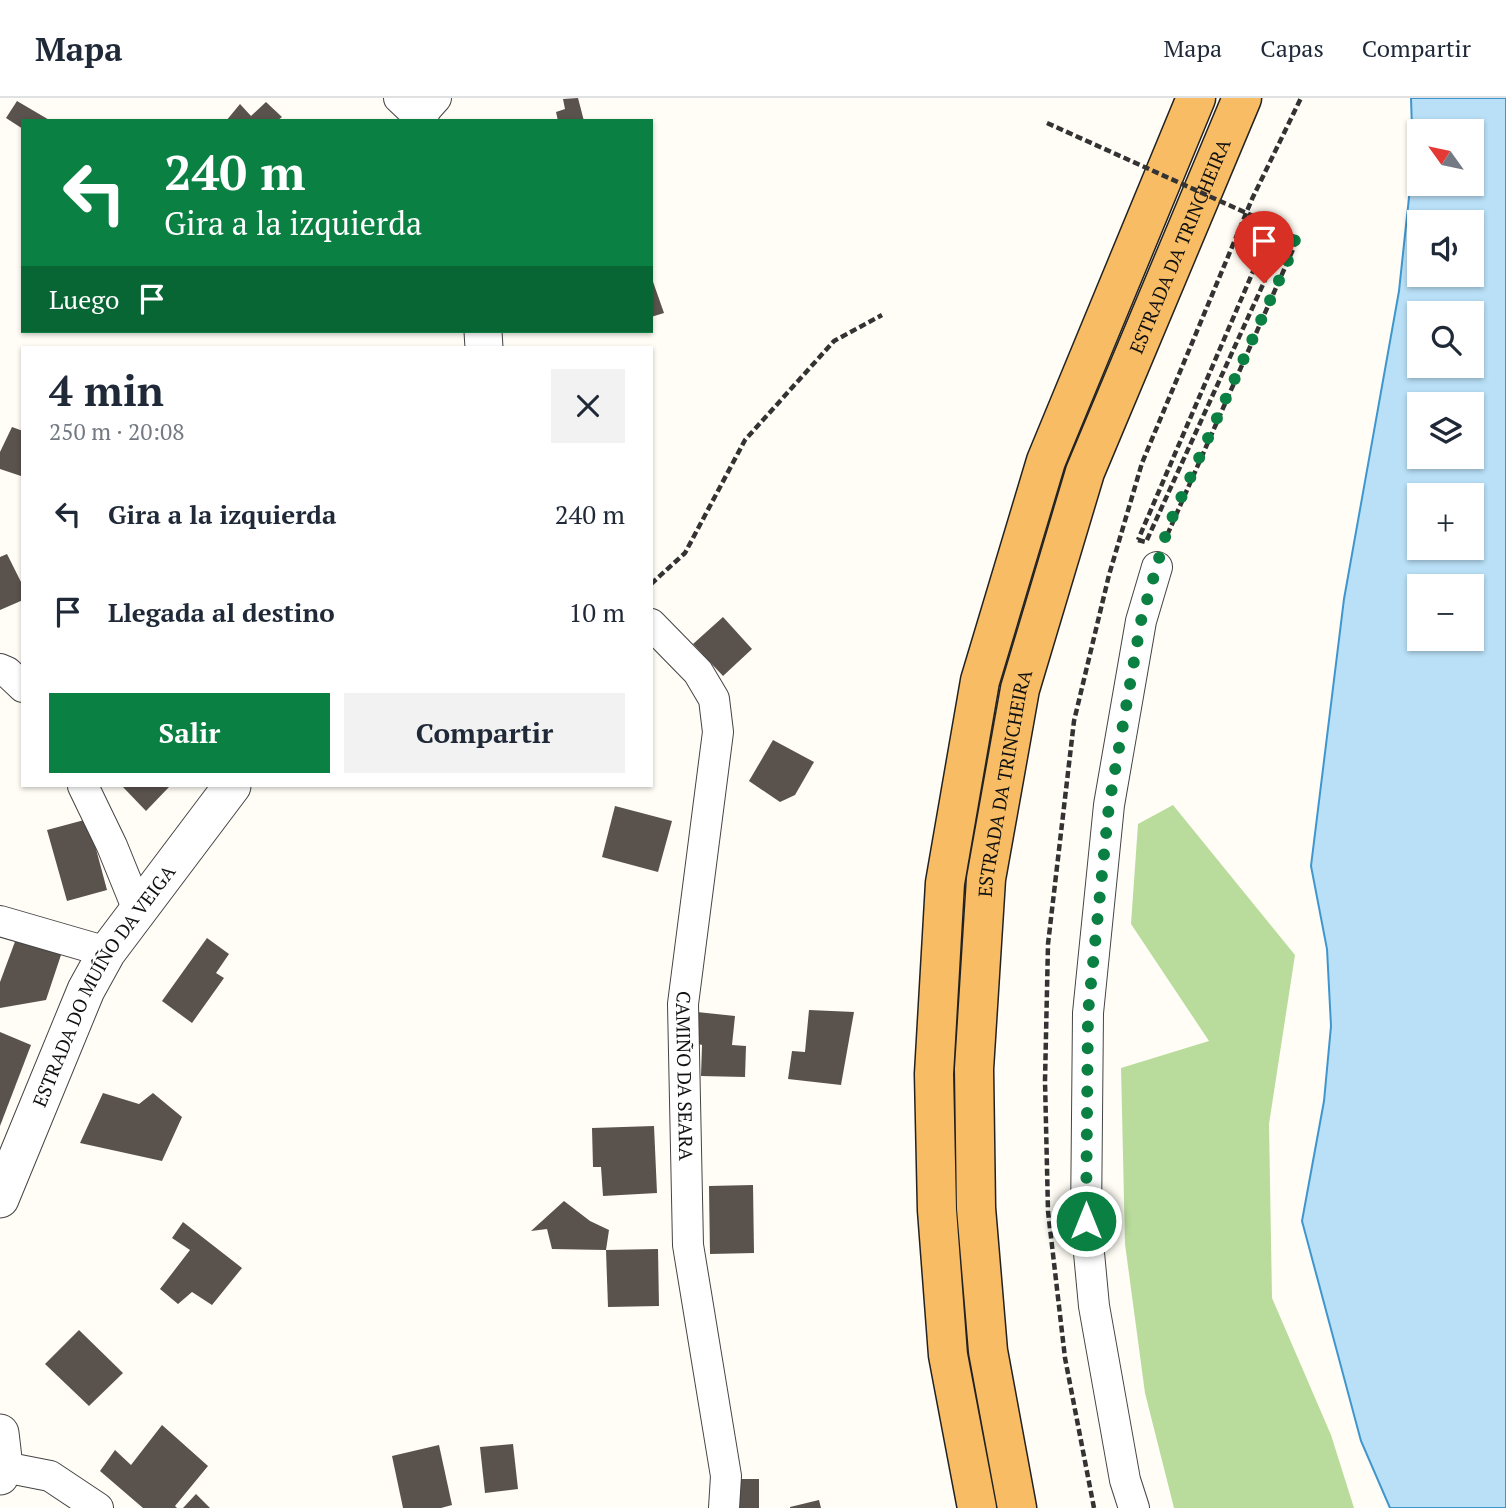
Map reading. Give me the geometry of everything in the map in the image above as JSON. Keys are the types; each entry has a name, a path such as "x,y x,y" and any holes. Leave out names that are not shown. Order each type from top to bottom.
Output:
{"highway":[{"path":"977,1508 948,1355 937,1210 934,1074 945,883 980,681 1046,461 1196,98"},
{"name":"ESTRADA DA TRINCHEIRA","path":"1017,1508 988,1351 976,1208 974,1069 986,878 1020,689 1085,472 1242,98"}],"street":[{"path":"1135,1508 1125,1480 1094,1306 1086,1221 1088,1013 1109,805 1141,621 1157,567"},
{"name":"CAMIÑO DA SEARA","path":"653,626 698,672 714,699 718,732 683,1004 688,1245 726,1476 724,1508"},
{"path":"0,668 21,685"},
{"path":"83,787 112,846 138,910"},
{"name":"ESTRADA DO MUÍÑO DA VEIGA","path":"0,1199 86,990 107,951 231,787"},
{"path":"0,921 107,951"},
{"path":"1,1459 50,1476 98,1508"}],"path":[{"path":"1047,123 1273,225 1138,540 1146,542 1285,236 1291,235 1295,239 1294,247 1168,527 1157,567"},
{"path":"653,582 685,553 745,440 802,380 834,341 882,315"}],"green space":[{"path":"1173,805 1295,955 1269,1124 1272,1298 1331,1435 1354,1508 1174,1508 1145,1393 1125,1244 1121,1068 1209,1041 1131,924 1138,824"}],"water":[{"path":"1411,98 1506,98 1506,1508 1390,1508 1361,1441 1302,1221 1324,1101 1331,1026 1327,949 1311,866 1344,599 1399,291 1407,216 1407,287 1484,287 1484,210 1408,210 1409,196 1484,196 1484,119 1412,119"}],"building":[{"path":"578,98 583,119 558,119 556,112 565,109 563,99"},
{"path":"17,101 48,119 21,119 21,128 6,118"},
{"path":"266,102 282,117 228,119 240,104 251,116"},
{"path":"653,282 664,313 653,316"},
{"path":"12,427 21,430 21,476 0,469 0,452"},
{"path":"7,554 21,582 21,601 0,610 0,557"},
{"path":"723,617 752,649 723,676 693,644"},
{"path":"773,740 814,762 795,795 780,802 749,781"},
{"path":"123,787 169,787 146,811"},
{"path":"615,806 672,821 658,872 602,857"},
{"path":"88,819 107,890 67,901 47,830"},
{"path":"207,938 229,954 216,973 224,978 192,1023 162,1001"},
{"path":"16,939 62,952 46,1000 0,1008 0,982"},
{"path":"809,1010 854,1012 841,1085 788,1079 792,1051 805,1052"},
{"path":"697,1012 735,1016 732,1045 746,1046 745,1077 701,1076 702,1045 695,1043"},
{"path":"0,1032 31,1045 0,1126"},
{"path":"103,1093 139,1104 153,1093 182,1117 162,1161 80,1143"},
{"path":"654,1126 657,1193 603,1196 601,1167 593,1167 592,1128"},
{"path":"753,1185 754,1253 710,1254 709,1186"},
{"path":"564,1201 590,1221 609,1230 606,1250 552,1249 547,1229 531,1231"},
{"path":"183,1222 242,1268 212,1305 192,1292 178,1304 160,1289 190,1250 172,1238"},
{"path":"658,1249 659,1306 608,1307 606,1250"},
{"path":"79,1330 123,1373 89,1406 45,1364"},
{"path":"162,1425 208,1466 175,1506 177,1508 143,1508 100,1471 115,1450 131,1465"},
{"path":"513,1444 518,1489 485,1493 480,1447"},
{"path":"439,1445 452,1505 441,1508 403,1508 392,1456"},
{"path":"740,1479 759,1479 759,1508 739,1508"},
{"path":"196,1494 210,1508 183,1508"},
{"path":"819,1500 821,1508 790,1508 790,1507"}],"route":[{"path":"1086,1221 1088,1013 1109,805 1141,621 1168,527 1294,247 1295,239 1291,235 1285,236 1264,283"}]}
